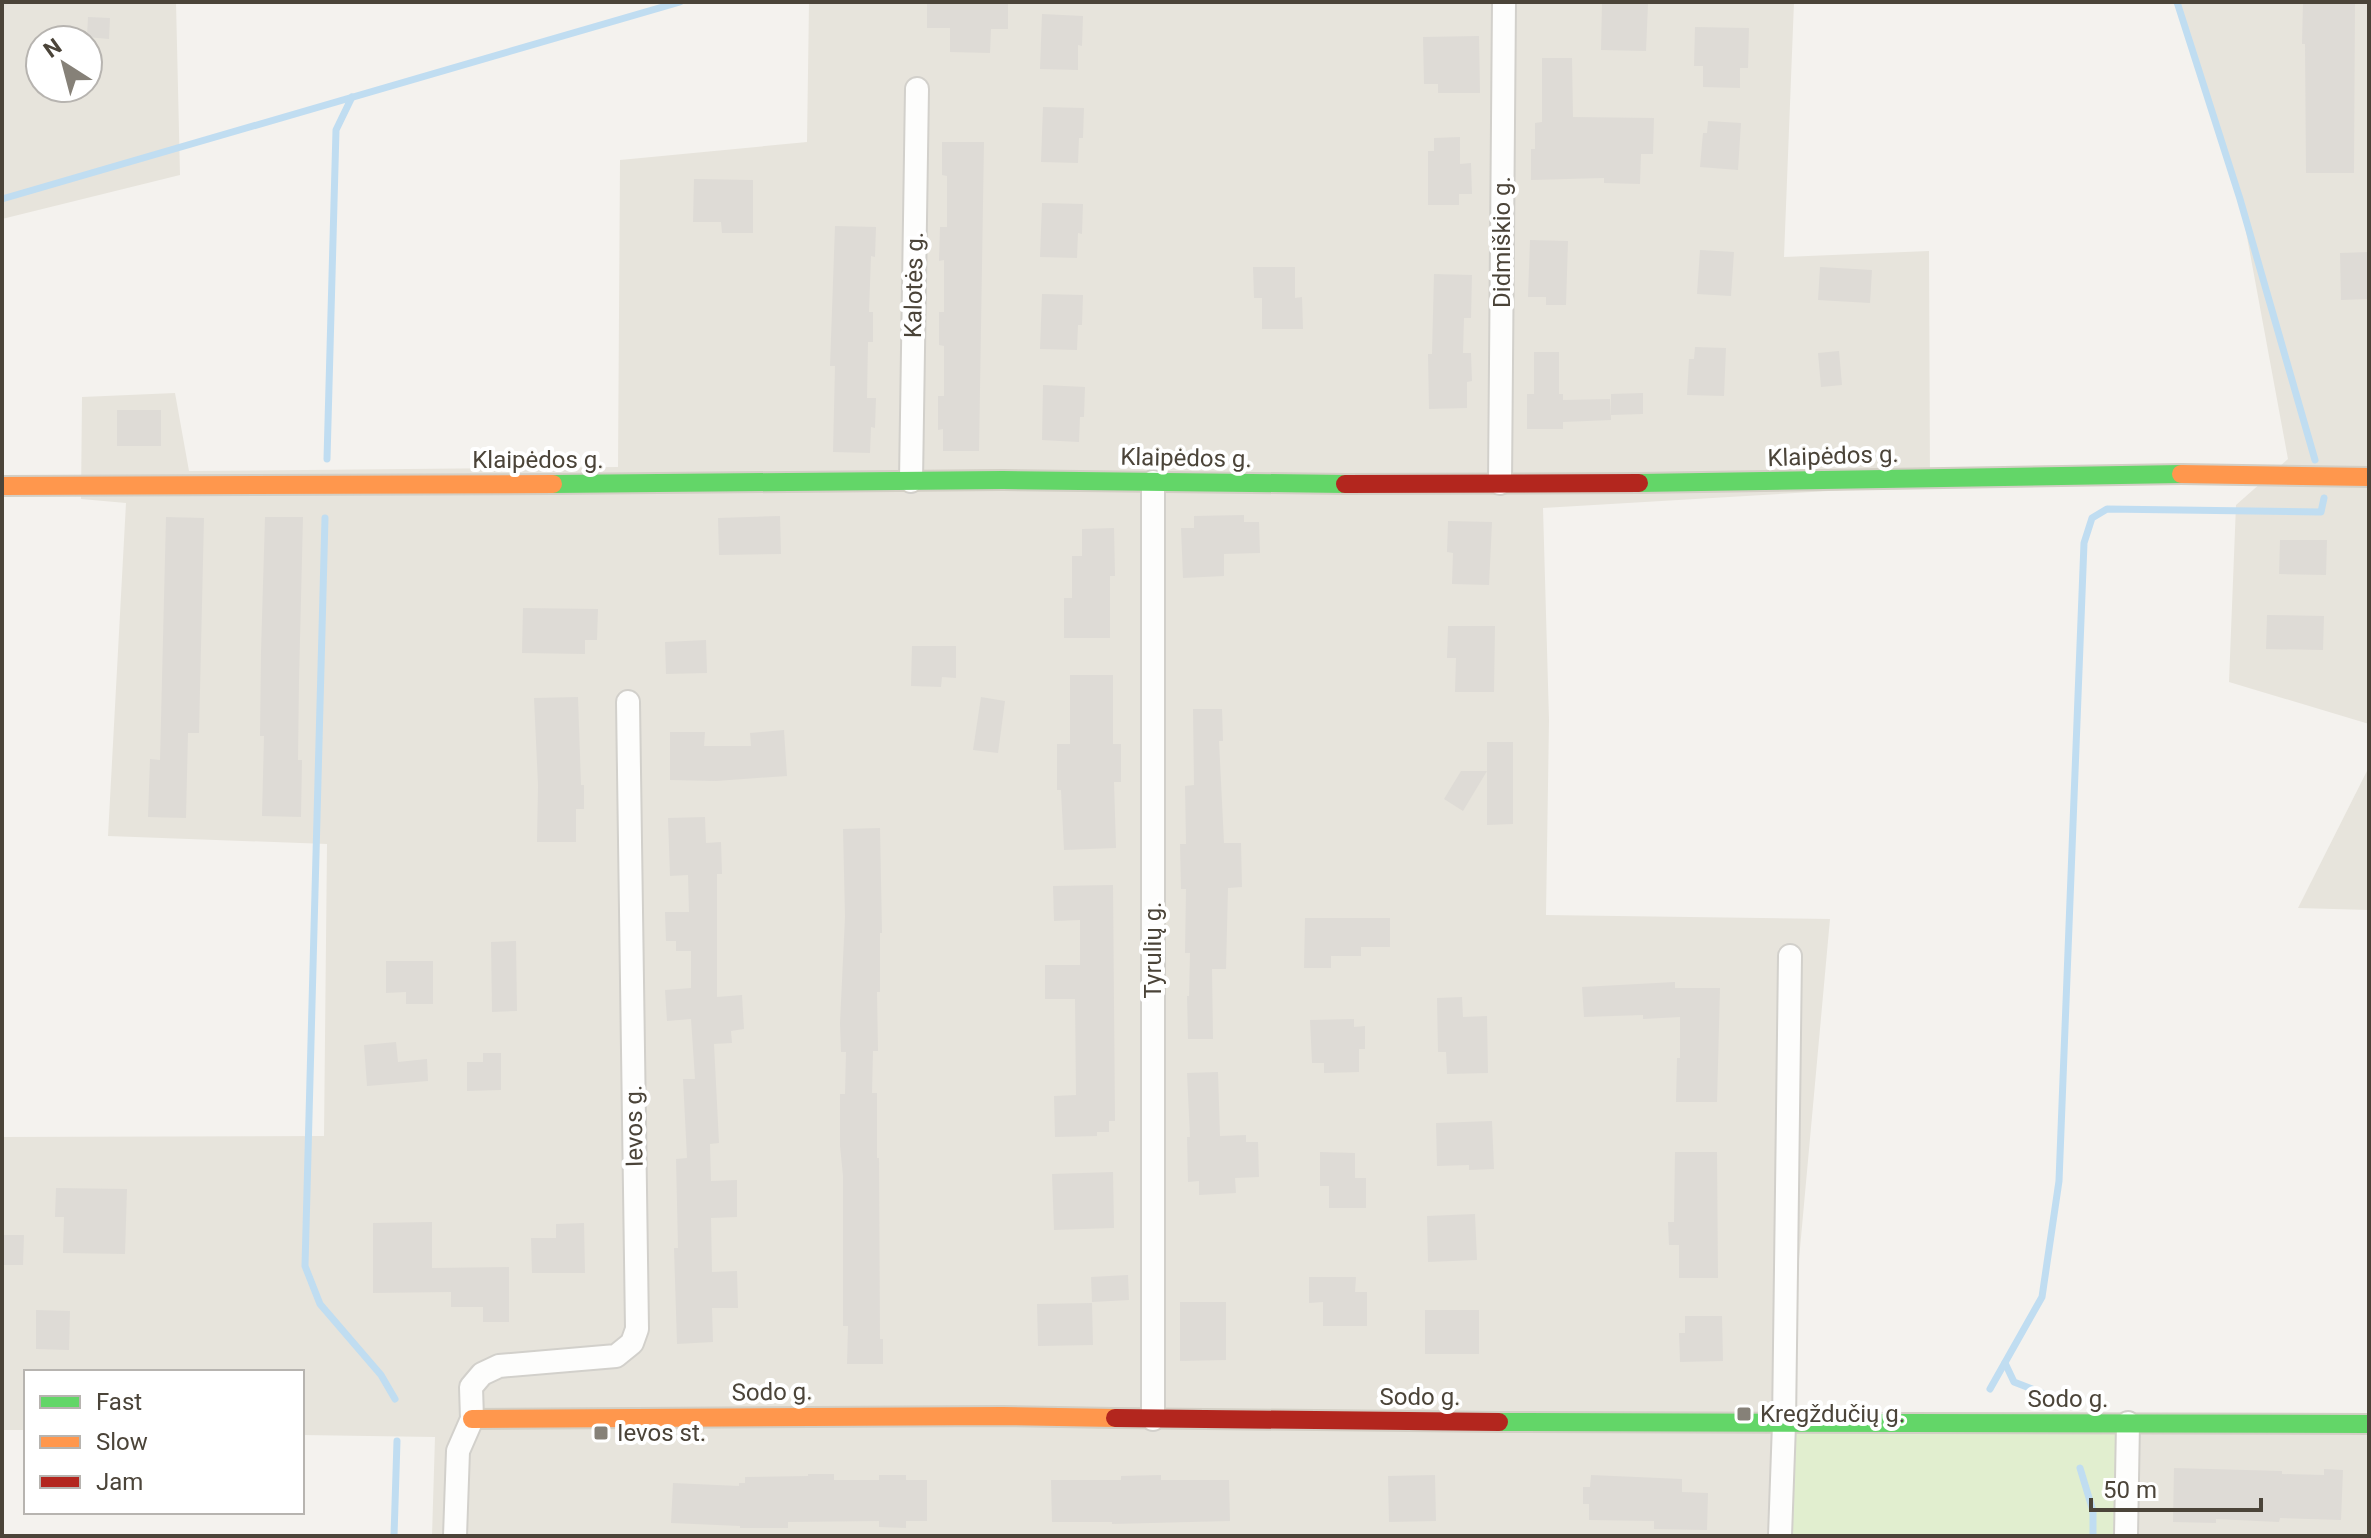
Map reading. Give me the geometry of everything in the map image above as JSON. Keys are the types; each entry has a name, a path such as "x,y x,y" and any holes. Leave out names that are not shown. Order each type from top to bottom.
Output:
{"street":[{"name":"Didmiškio g.","path":"1500,483 1504,2"},
{"name":"Kalotės g.","path":"911,481 917,89"},
{"name":"Klaipėdos g.","path":"2,486 1003,480 1792,483 1860,478 2091,474 2369,477"},
{"name":"Tyrulių g.","path":"1153,482 1153,1419"},
{"name":"Ievos g.","path":"455,1536 458,1451 472,1419 471,1387 482,1374 499,1366 616,1356 632,1343 637,1329 628,702"},
{"path":"1780,1536 1790,956"},
{"name":"Sodo g.","path":"472,1419 815,1415 1784,1424 2369,1424"},
{"path":"2126,1536 2128,1423"}],"shaded area":[{"path":"2,2 176,2 180,175 2,219"},
{"path":"809,2 1794,2 1784,257 1929,251 1930,485 1543,508 1549,720 1546,915 1830,919 1784,1424 1780,1536 432,1536 435,1437 304,1435 304,1370 24,1370 24,1430 2,1430 2,1137 324,1136 327,844 108,836 126,503 81,499 82,397 175,393 189,471 618,467 620,160 807,142"},
{"path":"2177,2 2369,2 2369,724 2229,682 2236,505 2288,459 2240,199"},
{"path":"2369,767 2369,910 2298,908"},
{"path":"2128,1423 2369,1424 2369,1536 2126,1536"}],"green space":[{"path":"2128,1423 2126,1536 1780,1536 1784,1424"}],"building":[{"path":"927,2 1008,2 1008,29 991,29 990,53 950,52 950,28 927,28"},
{"path":"2303,2 2355,2 2354,173 2306,173"},
{"path":"1602,3 1648,4 1646,51 1601,50"},
{"path":"1042,14 1083,16 1078,70 1040,69"},
{"path":"88,17 110,18 109,39 104,39 104,24 88,24"},
{"path":"1695,27 1749,28 1748,68 1740,68 1740,88 1703,87 1703,66 1694,66"},
{"path":"1479,36 1480,93 1438,93 1438,84 1424,84 1423,37"},
{"path":"1542,58 1572,58 1573,117 1654,118 1653,154 1641,154 1640,184 1604,183 1604,178 1531,180 1535,123 1542,122"},
{"path":"1043,107 1084,108 1078,163 1041,162"},
{"path":"1708,121 1741,123 1738,170 1700,167 1703,133 1707,133"},
{"path":"1460,137 1460,164 1471,163 1472,194 1459,194 1459,205 1428,205 1428,151 1434,151 1434,138"},
{"path":"942,142 984,142 979,451 943,451 943,429 938,430 938,396 944,396 944,346 939,345 939,312 944,312 944,260 939,261 940,227 947,227 947,176 942,175"},
{"path":"694,179 753,180 753,233 722,233 721,222 693,222"},
{"path":"1042,203 1083,204 1077,258 1040,257"},
{"path":"835,226 876,227 875,257 871,256 869,312 873,312 873,342 868,342 867,398 876,398 870,453 833,452 835,366 830,366"},
{"path":"1530,240 1568,241 1566,305 1546,305 1546,297 1528,297"},
{"path":"1700,250 1734,252 1731,296 1697,294"},
{"path":"2369,252 2369,299 2341,300 2340,253"},
{"path":"1253,267 1295,267 1295,298 1302,297 1303,329 1262,329 1262,298 1254,298"},
{"path":"1820,267 1872,270 1870,303 1818,300"},
{"path":"1434,274 1472,275 1471,318 1464,318 1463,353 1471,353 1472,381 1467,382 1467,408 1429,409 1428,354 1432,354"},
{"path":"1042,294 1083,295 1077,350 1040,349"},
{"path":"1695,347 1726,348 1724,396 1687,395 1689,359 1694,359"},
{"path":"1839,351 1842,385 1821,387 1818,353"},
{"path":"1534,352 1559,352 1559,394 1563,394 1563,400 1610,399 1611,420 1563,422 1563,429 1527,429 1527,394 1534,394"},
{"path":"1043,385 1085,387 1079,442 1042,440"},
{"path":"1643,393 1643,414 1611,415 1611,394"},
{"path":"117,410 161,410 161,446 117,446"},
{"path":"1244,515 1244,522 1259,522 1260,553 1224,554 1224,576 1183,578 1181,528 1194,528 1194,516"},
{"path":"780,516 781,554 719,555 718,518"},
{"path":"166,517 204,518 199,733 188,733 186,818 148,817 150,759 160,760"},
{"path":"265,517 303,517 298,760 302,760 301,817 262,816 264,736 260,736"},
{"path":"1448,521 1492,522 1489,585 1452,584 1453,553 1447,552"},
{"path":"1114,528 1115,576 1110,576 1110,638 1064,638 1064,598 1072,598 1072,556 1082,556 1082,529"},
{"path":"2280,540 2327,540 2326,575 2279,574"},
{"path":"523,608 598,609 597,640 585,640 585,654 522,653"},
{"path":"2267,615 2324,616 2323,650 2266,649"},
{"path":"1448,626 1495,626 1494,692 1455,692 1456,658 1447,658"},
{"path":"706,640 707,673 666,674 665,642"},
{"path":"912,646 956,646 956,678 942,677 941,687 911,686"},
{"path":"1070,675 1113,675 1113,744 1121,744 1121,782 1114,782 1116,848 1064,850 1061,790 1057,790 1057,744 1070,744"},
{"path":"578,697 584,809 576,809 576,842 537,842 534,698"},
{"path":"981,697 1005,701 998,753 973,750"},
{"path":"1193,709 1222,709 1223,741 1219,741 1224,843 1241,843 1242,887 1228,888 1226,969 1212,969 1213,1039 1188,1039 1190,953 1185,953 1186,889 1181,889 1180,844 1186,844 1185,786 1194,785"},
{"path":"784,730 787,776 716,781 670,780 670,732 705,732 704,746 751,746 750,733"},
{"path":"1487,742 1513,742 1513,824 1487,825"},
{"path":"1461,771 1487,771 1463,811 1444,799"},
{"path":"705,817 706,843 721,842 722,874 717,874 717,997 742,995 744,1029 731,1031 732,1043 714,1044 719,1143 710,1144 711,1181 737,1180 737,1217 711,1218 712,1272 737,1271 738,1308 712,1308 713,1342 677,1344 674,1248 678,1248 676,1159 687,1158 683,1079 695,1079 691,1019 667,1021 665,990 691,988 691,951 676,951 676,941 666,941 665,912 689,912 688,875 670,876 668,818"},
{"path":"880,828 882,933 880,992 877,992 878,1051 873,1051 872,1093 877,1093 880,1339 883,1339 883,1364 847,1364 848,1326 843,1326 843,1176 840,1146 840,1094 845,1094 846,1052 841,1052 840,1023 845,917 843,829"},
{"path":"1113,885 1115,1121 1109,1121 1109,1132 1097,1132 1097,1136 1055,1137 1054,1096 1076,1095 1075,999 1045,999 1045,965 1080,965 1080,920 1054,921 1053,886"},
{"path":"1305,918 1390,918 1390,947 1361,947 1361,956 1331,956 1331,968 1304,968"},
{"path":"516,941 517,1011 492,1012 491,942"},
{"path":"386,961 433,961 433,1004 406,1004 406,992 386,993"},
{"path":"1675,982 1675,988 1720,988 1717,1102 1676,1102 1680,1017 1584,1017 1582,987"},
{"path":"1462,997 1463,1017 1487,1016 1488,1073 1447,1074 1446,1052 1438,1052 1437,998"},
{"path":"1354,1019 1354,1027 1365,1026 1365,1049 1359,1049 1359,1072 1324,1073 1324,1063 1312,1063 1310,1020"},
{"path":"396,1042 398,1062 427,1059 428,1081 367,1086 364,1045"},
{"path":"483,1053 501,1053 501,1090 467,1091 467,1062 483,1062"},
{"path":"1218,1072 1220,1136 1246,1135 1246,1142 1258,1142 1259,1177 1235,1178 1236,1193 1199,1195 1199,1181 1188,1182 1187,1137 1190,1137 1187,1073"},
{"path":"1492,1121 1494,1169 1469,1170 1469,1165 1437,1166 1436,1123"},
{"path":"1320,1152 1355,1153 1355,1178 1366,1178 1366,1208 1329,1208 1329,1186 1320,1186"},
{"path":"1675,1152 1717,1152 1718,1278 1679,1278 1679,1245 1669,1245 1668,1222 1674,1222"},
{"path":"1113,1172 1114,1228 1054,1230 1052,1174"},
{"path":"56,1188 127,1189 125,1254 63,1253 64,1217 55,1217"},
{"path":"1475,1214 1477,1260 1428,1262 1427,1216"},
{"path":"432,1222 432,1268 509,1267 509,1322 483,1322 483,1307 451,1307 451,1292 373,1293 373,1223"},
{"path":"584,1223 585,1273 532,1273 531,1238 556,1238 556,1224"},
{"path":"3,1235 24,1235 23,1265 2,1265"},
{"path":"1128,1275 1129,1300 1092,1302 1091,1277"},
{"path":"1309,1277 1356,1277 1355,1292 1367,1292 1367,1326 1323,1326 1323,1302 1309,1303"},
{"path":"1180,1302 1226,1302 1226,1360 1180,1361"},
{"path":"1092,1303 1093,1345 1038,1346 1037,1304"},
{"path":"36,1310 70,1311 69,1350 36,1349"},
{"path":"1425,1310 1479,1310 1479,1354 1425,1354"},
{"path":"1685,1316 1722,1316 1723,1361 1680,1362 1679,1333 1685,1333"},
{"path":"2174,1468 2324,1475 2324,1469 2343,1470 2341,1520 2280,1518 2279,1522 2216,1519 2216,1523 2173,1522"},
{"path":"834,1474 834,1480 879,1480 879,1475 906,1475 906,1480 927,1480 927,1521 906,1521 906,1528 879,1527 879,1521 788,1522 788,1528 671,1523 673,1483 739,1486 739,1483 745,1483 745,1477"},
{"path":"1161,1475 1161,1480 1229,1480 1230,1521 1052,1522 1051,1480 1121,1480 1121,1476"},
{"path":"1435,1475 1436,1521 1389,1522 1388,1476"},
{"path":"1591,1475 1682,1479 1682,1492 1708,1493 1707,1530 1654,1529 1654,1521 1589,1520 1589,1504 1583,1504 1583,1487 1590,1487"}],"waterway":[{"path":"2,199 680,2"},
{"path":"2177,2 2240,199 2315,460"},
{"path":"327,459 336,130 352,97"},
{"path":"1990,1389 2042,1297 2059,1181 2084,543 2092,518 2107,509 2321,512 2324,498"},
{"path":"325,518 305,1266 320,1304 381,1375 395,1399"},
{"path":"2005,1363 2014,1382 2042,1393"},
{"path":"394,1536 397,1441"},
{"path":"2080,1468 2093,1511 2093,1536"}],"traffic: fast":[{"path":"1639,483 2181,474"},
{"path":"553,484 1003,480 1345,484"},
{"path":"1499,1422 2369,1424"}],"traffic: slow":[{"path":"2181,474 2369,477"},
{"path":"2,486 553,484"},
{"path":"472,1419 1115,1418"}],"traffic: jam":[{"path":"1345,484 1639,483"},
{"path":"1115,1418 1499,1422"}],"place":[{"name":"Kregždučių g.","path":"1744,1414"},
{"name":"Ievos st.","path":"601,1433"}]}
